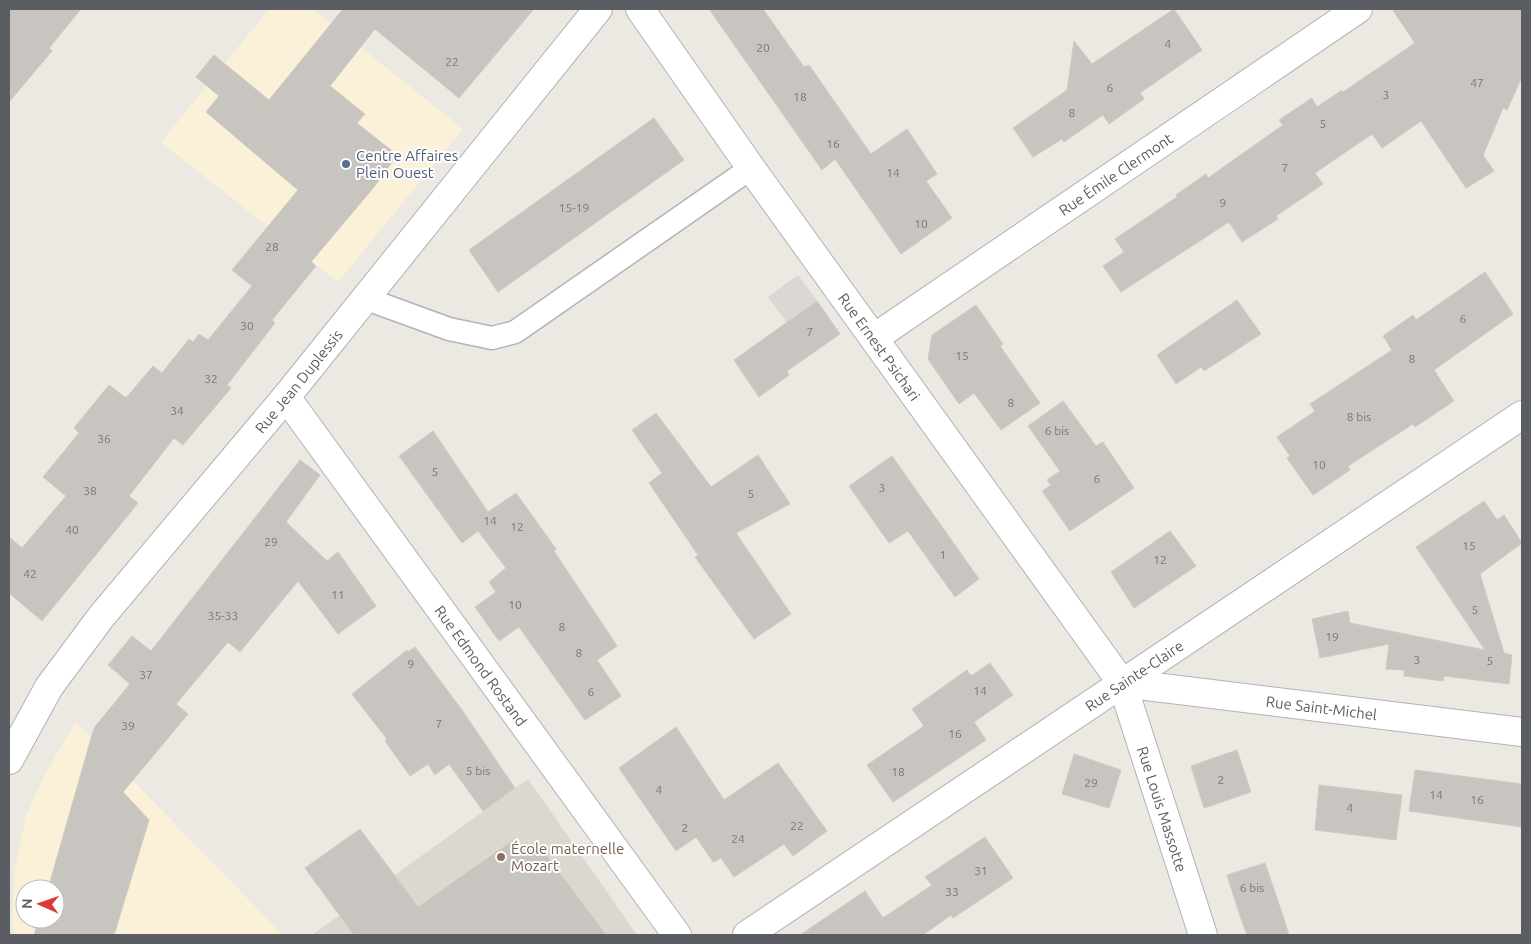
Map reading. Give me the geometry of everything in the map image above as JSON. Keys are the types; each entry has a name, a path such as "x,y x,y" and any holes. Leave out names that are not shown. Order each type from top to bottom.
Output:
{"street":[{"name":"Rue Jean Duplessis","path":"11,749 49,687 101,617 286,397 598,9"},
{"name":"Rue Ernest Psichari","path":"640,9 751,168 1122,683"},
{"name":"Rue Émile Clermont","path":"874,338 1358,9"},
{"name":"Rue Edmond Rostand","path":"286,397 677,935"},
{"name":"Rue Sainte-Claire","path":"747,935 1058,728 1122,683 1202,632 1522,415"},
{"name":"Rue Saint-Michel","path":"1122,683 1522,732"},
{"name":"Rue Louis Massotte","path":"1122,683 1203,935"}],"lane":[{"path":"364,298 449,329 492,338 514,332 751,168"}],"shaded area":[{"path":"269,9 313,9 463,129 338,282 161,142"},
{"path":"798,275 817,301 787,323 768,297"},
{"path":"76,722 283,935 14,935 12,920 15,868 26,816 45,774"},
{"name":"École maternelle Mozart","path":"528,779 637,935 312,935"}],"building":[{"path":"9,9 81,9 49,48 52,51 9,102"},
{"path":"343,9 534,9 459,98 375,29 330,86 365,114 357,123 397,155 374,187 311,262 316,266 272,320 275,323 227,385 231,388 183,445 174,438 129,496 138,503 42,621 9,593 9,537 22,548 66,496 43,477 79,433 74,428 109,385 126,398 153,366 162,373 189,339 193,342 199,334 208,340 252,286 232,270 298,190 206,112 219,96 196,77 214,55 269,100"},
{"path":"709,9 763,9 804,67 809,65 871,154 907,129 937,174 926,181 952,218 901,254 835,159 822,170"},
{"path":"1174,9 1202,50 1140,93 1144,99 1109,124 1103,115 1064,142 1062,139 1033,157 1013,128 1067,90 1074,41 1092,64"},
{"path":"1392,9 1522,9 1522,77 1507,110 1503,108 1483,155 1494,171 1466,188 1421,121 1382,148 1372,134 1315,173 1323,184 1276,216 1278,219 1242,242 1229,222 1121,292 1103,266 1124,252 1115,239 1177,197 1176,195 1206,174 1208,178 1283,125 1279,120 1312,98 1317,107 1342,90 1343,92 1415,43"},
{"path":"654,118 684,160 498,292 469,250"},
{"path":"1485,272 1513,314 1434,370 1454,401 1415,427 1413,424 1348,466 1350,470 1313,495 1287,458 1290,456 1277,437 1315,411 1310,404 1392,350 1383,336 1413,315 1416,320"},
{"path":"1237,300 1261,334 1204,371 1201,367 1176,384 1157,355"},
{"path":"817,301 840,334 787,371 789,375 759,397 734,360"},
{"path":"976,305 1003,344 1000,346 1040,403 1001,430 974,393 959,404 928,359 932,335"},
{"path":"1063,401 1096,446 1103,442 1134,488 1070,531 1042,491 1051,485 1047,480 1060,471 1028,426"},
{"path":"656,413 711,487 758,455 790,504 736,533 791,614 754,639 695,557 698,555 649,483 662,473 632,430"},
{"path":"433,431 488,512 516,493 556,549 554,551 617,646 597,660 621,696 585,720 519,627 499,641 475,607 496,592 489,582 506,568 478,531 462,543 399,456"},
{"path":"892,456 979,579 955,597 908,531 889,543 849,486"},
{"path":"300,460 320,475 286,522 327,561 338,552 376,606 338,634 298,581 240,652 228,642 176,704 188,714 123,792 149,820 114,935 34,935 36,929 65,929 65,879 51,879 94,728 130,684 108,665 132,636 151,651"},
{"path":"1484,501 1497,520 1504,515 1522,543 1480,574 1504,653 1512,655 1509,684 1444,676 1443,681 1404,676 1404,670 1386,669 1389,644 1320,658 1312,619 1348,611 1350,623 1485,650 1416,547"},
{"path":"1170,531 1196,566 1134,608 1111,572"},
{"path":"415,647 462,710 515,788 483,811 449,764 435,775 428,764 410,776 385,741 387,739 352,694 407,650 408,652"},
{"path":"990,663 1013,695 974,722 986,740 893,802 867,765 924,726 912,709 967,670 971,676"},
{"path":"676,727 724,800 778,763 827,831 793,856 784,844 734,877 721,858 713,862 696,837 676,851 619,768"},
{"path":"1237,750 1251,792 1204,808 1191,766"},
{"path":"1074,754 1121,770 1109,808 1062,794"},
{"path":"1415,770 1522,784 1522,827 1409,811"},
{"path":"1319,785 1402,795 1396,840 1315,830"},
{"path":"360,829 418,907 515,839 525,851 537,843 606,935 354,935 305,868"},
{"path":"985,837 1013,878 953,918 951,915 923,935 800,935 865,891 883,918 932,885 925,877"},
{"path":"1265,863 1289,935 1247,935 1239,913 1227,875"}],"place":[{"name":"Centre Affaires Plein Ouest","path":"346,164"},
{"name":"École maternelle Mozart","path":"501,857"}]}
